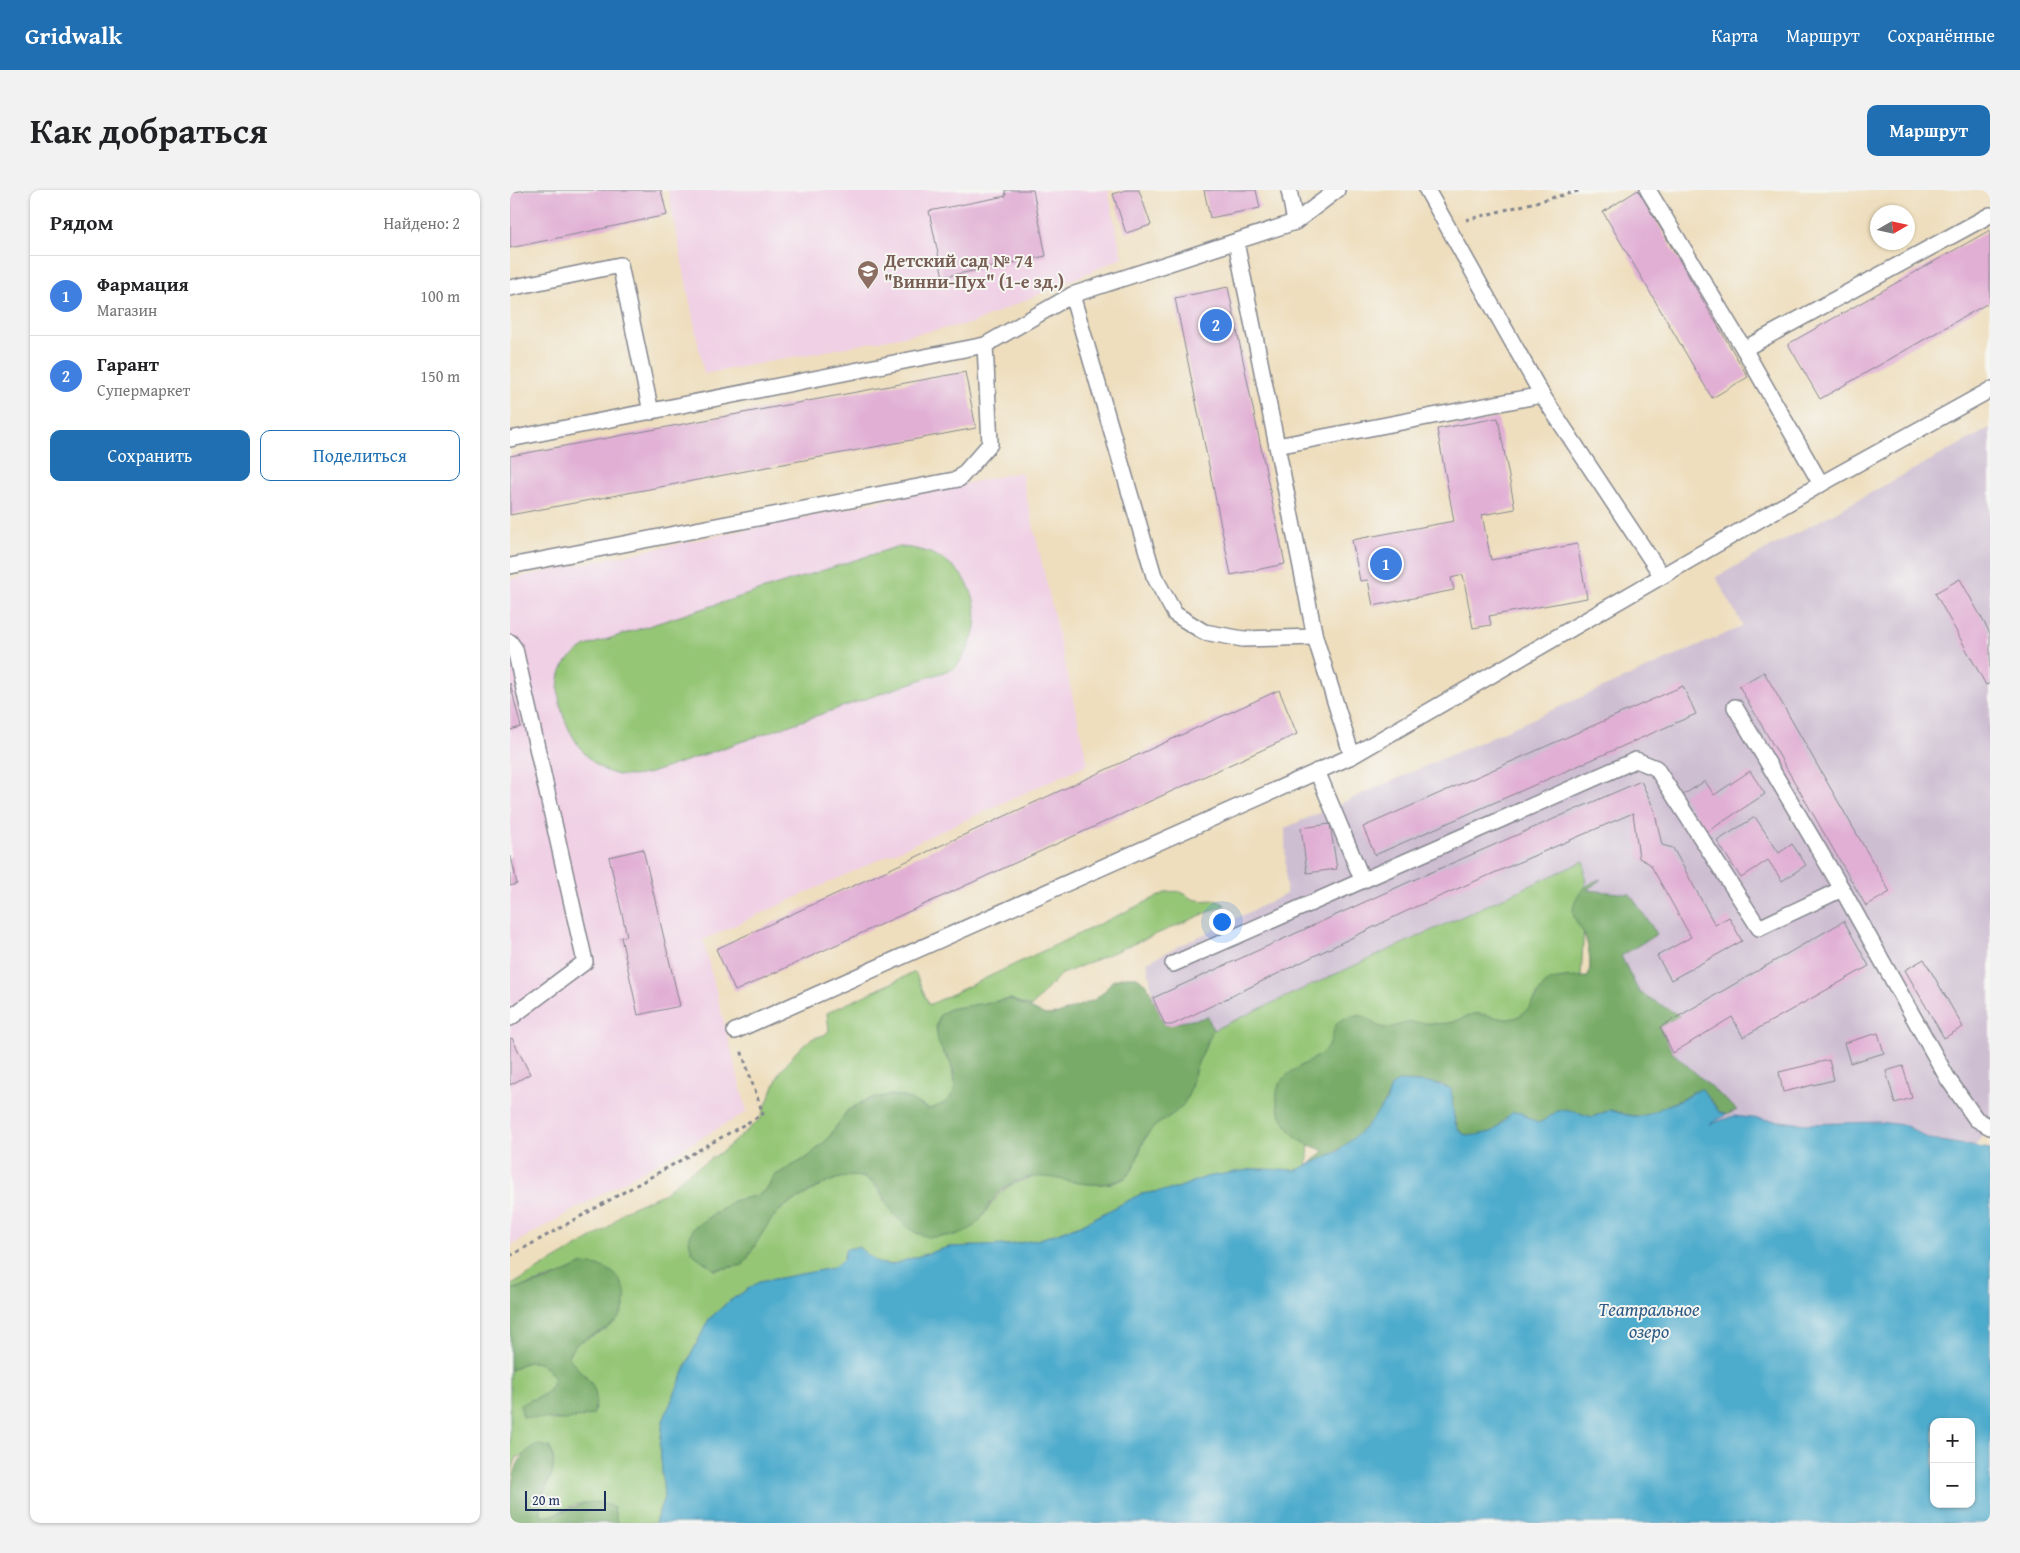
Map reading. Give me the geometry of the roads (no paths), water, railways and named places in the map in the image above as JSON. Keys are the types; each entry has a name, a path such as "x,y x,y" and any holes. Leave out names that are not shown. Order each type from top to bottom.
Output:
{"lane":[{"path":"1289,190 1295,222"},
{"path":"510,440 985,345 1072,295 1295,222 1337,190"},
{"path":"1427,190 1542,395 1662,576"},
{"path":"1648,190 1744,349 1821,484"},
{"path":"1744,349 1990,215"},
{"path":"1236,242 1315,637 1352,756"},
{"path":"510,288 620,265 651,412"},
{"path":"1072,295 1154,576 1175,614 1204,632 1233,638 1315,637"},
{"path":"510,566 959,479 990,444 985,345"},
{"path":"735,1031 1352,756 1821,484 1990,390"},
{"path":"1276,446 1542,395"},
{"path":"510,642 515,649 585,962 510,1018"},
{"path":"1735,707 1842,889 1948,1079 1976,1118 1990,1127"},
{"path":"1173,964 1362,879 1636,760 1656,768 1759,928 1842,889"},
{"path":"1317,771 1362,879"}],"water":[{"name":"Театральное озеро","path":"1398,1081 1434,1083 1451,1089 1455,1122 1463,1134 1470,1135 1493,1131 1513,1112 1521,1113 1537,1123 1562,1110 1571,1110 1593,1117 1610,1110 1639,1116 1680,1101 1702,1089 1719,1112 1726,1115 1710,1124 1734,1116 1807,1124 1878,1122 1905,1125 1929,1139 1990,1149 1990,1523 655,1523 664,1497 660,1445 663,1421 692,1353 709,1319 728,1302 759,1282 833,1268 843,1260 846,1249 858,1247 878,1263 890,1265 949,1247 1009,1245 1040,1239 1081,1225 1141,1194 1175,1189 1206,1177 1254,1169 1297,1170 1337,1152 1364,1129 1386,1102 1391,1086"}],"place":[{"name":"Детский сад № 74 \"Винни-Пух\" (1-е зд.)","path":"868,290"},
{"name":"Гарант","path":"1216,325"},
{"name":"Фармация","path":"1386,564"}]}
